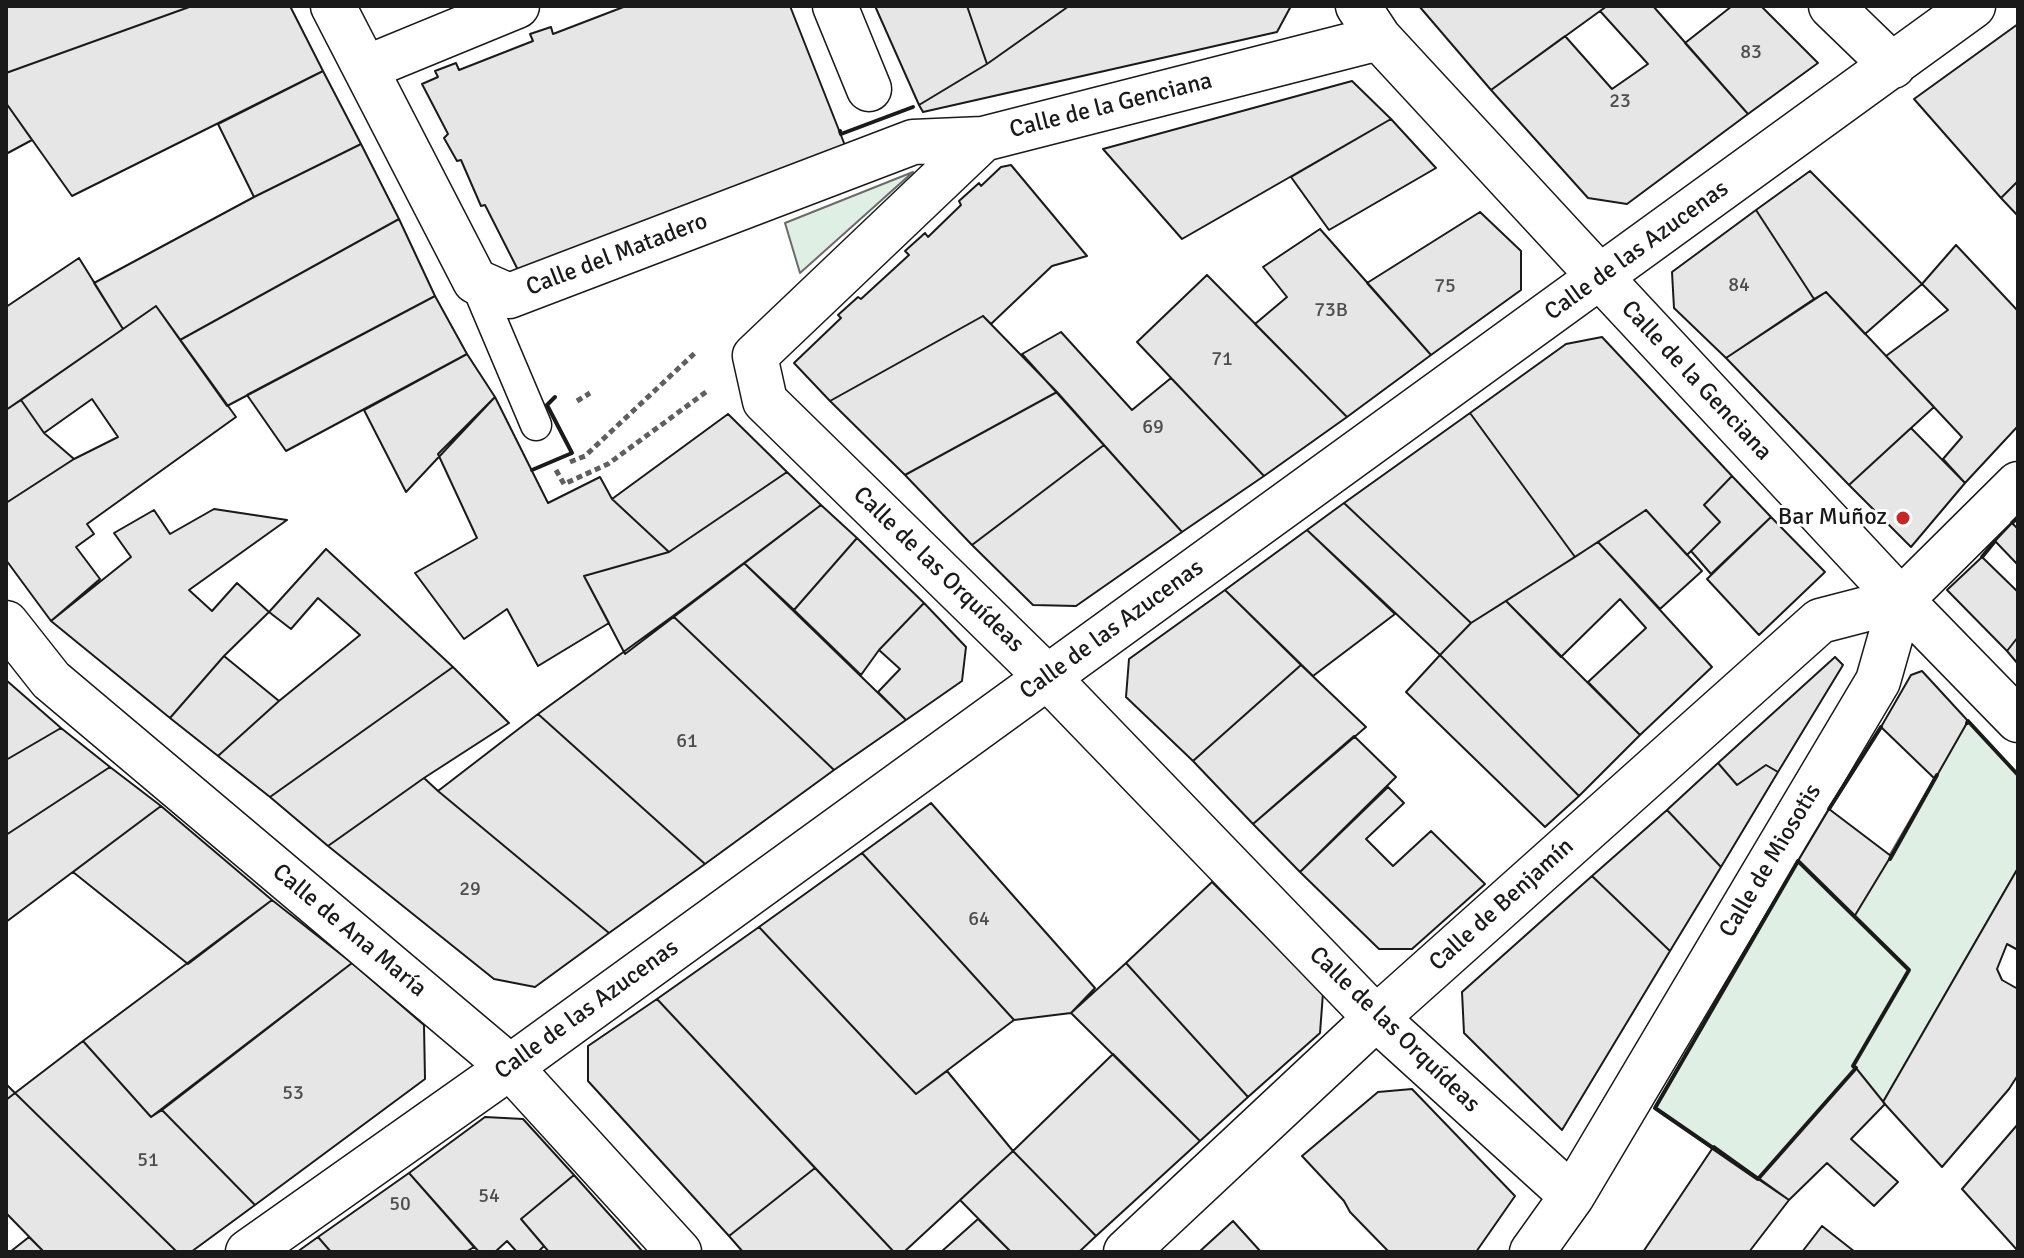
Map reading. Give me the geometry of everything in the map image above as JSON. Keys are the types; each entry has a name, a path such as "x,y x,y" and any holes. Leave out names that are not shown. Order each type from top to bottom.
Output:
{"street":[{"path":"333,6 475,281"},
{"path":"366,68 517,6"},
{"path":"835,6 869,89"},
{"path":"1831,6 1893,66"},
{"name":"Calle de las Azucenas","path":"248,1252 510,1067 1973,6"},
{"name":"Calle de la Genciana","path":"913,142 983,139 1368,22 1600,277 1901,600 2018,720"},
{"path":"755,356 983,139"},
{"name":"Calle del Matadero","path":"475,281 509,296 913,142"},
{"name":"Calle de las Orquídeas","path":"755,356 765,401 1047,677 1376,1018 1572,1196"},
{"name":"Calle de Miosotis","path":"1532,1252 1572,1196 1878,681 1901,600 2018,484"},
{"name":"Calle de Benjamín","path":"1126,1252 1376,1018 1820,621 1901,600"},
{"name":"Calle de Ana María","path":"6,623 51,680 510,1067 679,1252"}],"lane":[{"path":"475,281 536,425"}],"path":[{"path":"699,350 585,456 555,468 564,484 608,464 755,356"}],"green space":[{"path":"913,172 800,273 785,223"},
{"path":"1968,721 2018,775 2018,868 1883,1102 1855,1069 1758,1179 1655,1108 1798,861 1854,916"}],"building":[{"path":"6,6 192,6 6,73"},
{"path":"192,6 290,6 323,71 72,196 6,103 6,73"},
{"path":"626,6 790,6 846,148 519,272 485,205 481,206 461,160 457,161 444,138 448,134 422,84 438,77 435,71 456,63 459,70 533,41 530,34 551,27 553,34"},
{"path":"875,6 967,6 987,64 919,105"},
{"path":"967,6 1069,6 987,64"},
{"path":"1069,6 1291,6 1277,32 923,112 919,105 987,64"},
{"path":"1419,6 1607,6 1491,90"},
{"path":"1607,6 1653,6 1748,114 1627,204 1588,198 1491,90 1565,36 1612,89 1648,64 1600,11"},
{"path":"1732,6 1761,6 1818,63 1748,114 1685,43"},
{"path":"2018,24 2018,181 2001,198 1914,99"},
{"path":"323,71 361,144 254,197 218,124"},
{"path":"1352,81 1391,119 1182,239 1103,149"},
{"path":"6,103 32,140 6,154"},
{"path":"1391,119 1436,168 1329,230 1291,177"},
{"path":"361,144 399,219 180,340 156,306 123,329 94,283"},
{"path":"1011,165 1087,256 1052,266 991,324 983,316 830,401 794,363 841,318 838,315 858,297 861,299 909,255 905,251 925,233 928,237 961,205 959,201 1001,167"},
{"path":"1810,171 1922,284 1865,334 1826,292 1814,299 1756,210"},
{"path":"2018,181 2018,216 2001,198"},
{"path":"1756,210 1814,299 1726,358 1674,308 1672,272"},
{"path":"1480,212 1521,251 1521,290 1431,355 1367,283"},
{"path":"399,219 435,296 227,406 180,340"},
{"path":"1320,229 1431,355 1347,417 1255,324 1287,297 1263,267"},
{"path":"1956,245 2018,311 2018,426 1965,483 1943,459 1962,437 1886,356 1948,310 1922,284"},
{"path":"79,258 123,329 6,410 6,307"},
{"path":"1207,275 1347,417 1264,476 1137,342"},
{"path":"1826,292 1934,407 1849,485 1726,358"},
{"path":"435,296 467,354 286,451 247,395"},
{"path":"156,306 236,417 87,524 94,534 76,547 100,579 51,621 6,560 6,503 74,459 118,437 92,399 44,433 21,400"},
{"path":"983,316 1057,392 905,475 830,401"},
{"path":"1061,332 1132,410 1171,378 1264,476 1182,532 1022,354"},
{"path":"1602,337 1732,476 1704,505 1720,522 1687,555 1646,510 1575,557 1470,413 1566,344"},
{"path":"467,354 495,397 406,492 364,410"},
{"path":"1057,392 1104,445 972,545 905,475"},
{"path":"495,397 548,503 600,477 612,499 669,552 584,576 609,623 538,666 507,609 464,639 415,573 477,538 438,454"},
{"path":"21,400 44,433 74,459 6,503 6,410"},
{"path":"1470,413 1575,557 1471,623 1344,503"},
{"path":"728,414 787,472 669,552 612,499"},
{"path":"1911,428 1965,483 1911,547 1849,485"},
{"path":"1104,445 1182,532 1076,606 1033,605 972,545"},
{"path":"787,472 821,505 625,654 584,576 669,552"},
{"path":"1732,476 1771,517 1711,574 1691,551 1720,522 1704,505"},
{"path":"1344,503 1471,623 1440,655 1307,530"},
{"path":"821,505 857,538 794,610 744,563"},
{"path":"214,509 287,520 189,590 212,611 237,583 269,612 224,656 170,718 51,621 131,557 114,533 154,510 170,534"},
{"path":"1646,510 1702,571 1660,609 1598,542"},
{"path":"1771,517 1825,572 1759,635 1707,579"},
{"path":"2012,523 2018,529 2018,565 1995,541"},
{"path":"1307,530 1395,614 1313,676 1225,590"},
{"path":"857,538 924,603 879,650 861,675 794,610"},
{"path":"1598,542 1712,667 1640,735 1588,682 1646,628 1620,599 1561,657 1506,601"},
{"path":"326,549 453,667 270,797 218,756 360,635 318,598 291,629 269,612"},
{"path":"1982,557 2018,592 2018,637 2007,651 1947,590"},
{"path":"744,563 906,720 834,770 673,616"},
{"path":"1225,590 1301,665 1193,761 1126,697 1129,659"},
{"path":"1506,601 1640,735 1579,796 1440,655 1471,623"},
{"path":"924,603 966,647 962,681 906,720 878,692 900,669 879,650"},
{"path":"673,616 834,770 705,864 538,714"},
{"path":"2018,637 2018,664 2007,651"},
{"path":"1440,655 1579,796 1545,827 1406,692"},
{"path":"224,656 279,701 218,756 170,718"},
{"path":"1835,657 1843,665 1778,772 1766,765 1737,785 1718,763"},
{"path":"1301,665 1366,727 1253,824 1193,761"},
{"path":"453,667 509,723 328,846 270,797"},
{"path":"1922,671 1968,721 1935,779 1881,727 1911,675"},
{"path":"6,680 61,728 6,760"},
{"path":"538,714 705,864 609,933 438,791"},
{"path":"61,728 110,767 6,835 6,760"},
{"path":"1354,736 1396,777 1300,872 1253,824"},
{"path":"1718,763 1737,785 1766,765 1778,772 1721,867 1667,810"},
{"path":"110,767 161,806 6,922 6,835"},
{"path":"424,778 609,933 535,987 494,979 328,846"},
{"path":"1388,787 1404,803 1366,839 1393,866 1431,831 1485,884 1412,949 1379,949 1300,872"},
{"path":"931,803 1095,988 1071,1013 1014,1020 862,853"},
{"path":"161,806 272,900 188,964 73,872"},
{"path":"1829,809 1891,856 1854,917 1798,861"},
{"path":"1667,810 1721,867 1670,951 1592,876"},
{"path":"862,853 1014,1020 916,1094 759,927"},
{"path":"2018,868 2018,950 2007,944 1997,969 2002,980 2018,989 2018,1075 1942,1167 1883,1102"},
{"path":"1592,876 1670,951 1562,1130 1464,1033 1462,992"},
{"path":"1212,882 1323,993 1320,1033 1248,1097 1126,963"},
{"path":"272,900 352,963 151,1117 83,1041"},
{"path":"759,927 916,1094 947,1071 1013,1151 904,1252 894,1252 657,999"},
{"path":"352,963 424,1025 425,1079 255,1205 162,1110"},
{"path":"1126,963 1248,1097 1200,1141 1071,1013"},
{"path":"657,999 815,1168 729,1236 588,1081 588,1046"},
{"path":"83,1041 151,1117 162,1110 255,1205 191,1252 177,1252 15,1093"},
{"path":"1113,1054 1200,1141 1096,1236 1013,1151"},
{"path":"1856,1068 1885,1104 1851,1139 1898,1182 1874,1206 1827,1163 1789,1200 1758,1179"},
{"path":"6,1084 15,1093 6,1100"},
{"path":"1412,1089 1515,1196 1476,1252 1389,1252 1302,1156 1378,1092"},
{"path":"15,1093 177,1252 44,1252 6,1213 6,1100"},
{"path":"485,1117 523,1119 574,1175 521,1219 544,1246 538,1252 517,1252 507,1241 495,1252 479,1252 409,1173"},
{"path":"2018,1124 2018,1251 1962,1189"},
{"path":"1714,1146 1789,1200 1749,1252 1643,1252"},
{"path":"1013,1151 1096,1236 1079,1252 1011,1252 960,1200"},
{"path":"815,1168 894,1252 743,1252 729,1236"},
{"path":"409,1173 474,1247 466,1252 331,1252 318,1237"},
{"path":"574,1175 643,1252 549,1252 521,1219"},
{"path":"978,1219 1011,1252 941,1252"},
{"path":"1233,1221 1261,1252 1199,1252"},
{"path":"1822,1226 1855,1252 1802,1252"},
{"path":"29,1237 44,1252 10,1252"},
{"path":"318,1237 331,1252 297,1252"}],"wall":[{"path":"840,131 841,134 913,107"},
{"path":"532,470 572,453 547,405 555,397"},
{"path":"2012,523 2018,517"},
{"path":"1982,557 1995,541"},
{"path":"1967,723 2018,775"},
{"path":"1829,809 1881,727"},
{"path":"1890,859 1937,775"},
{"path":"1798,861 1909,970 1853,1066 1856,1068 1758,1179 1655,1108 1798,861"}],"place":[{"name":"Bar Muñoz","path":"1903,518"}]}
